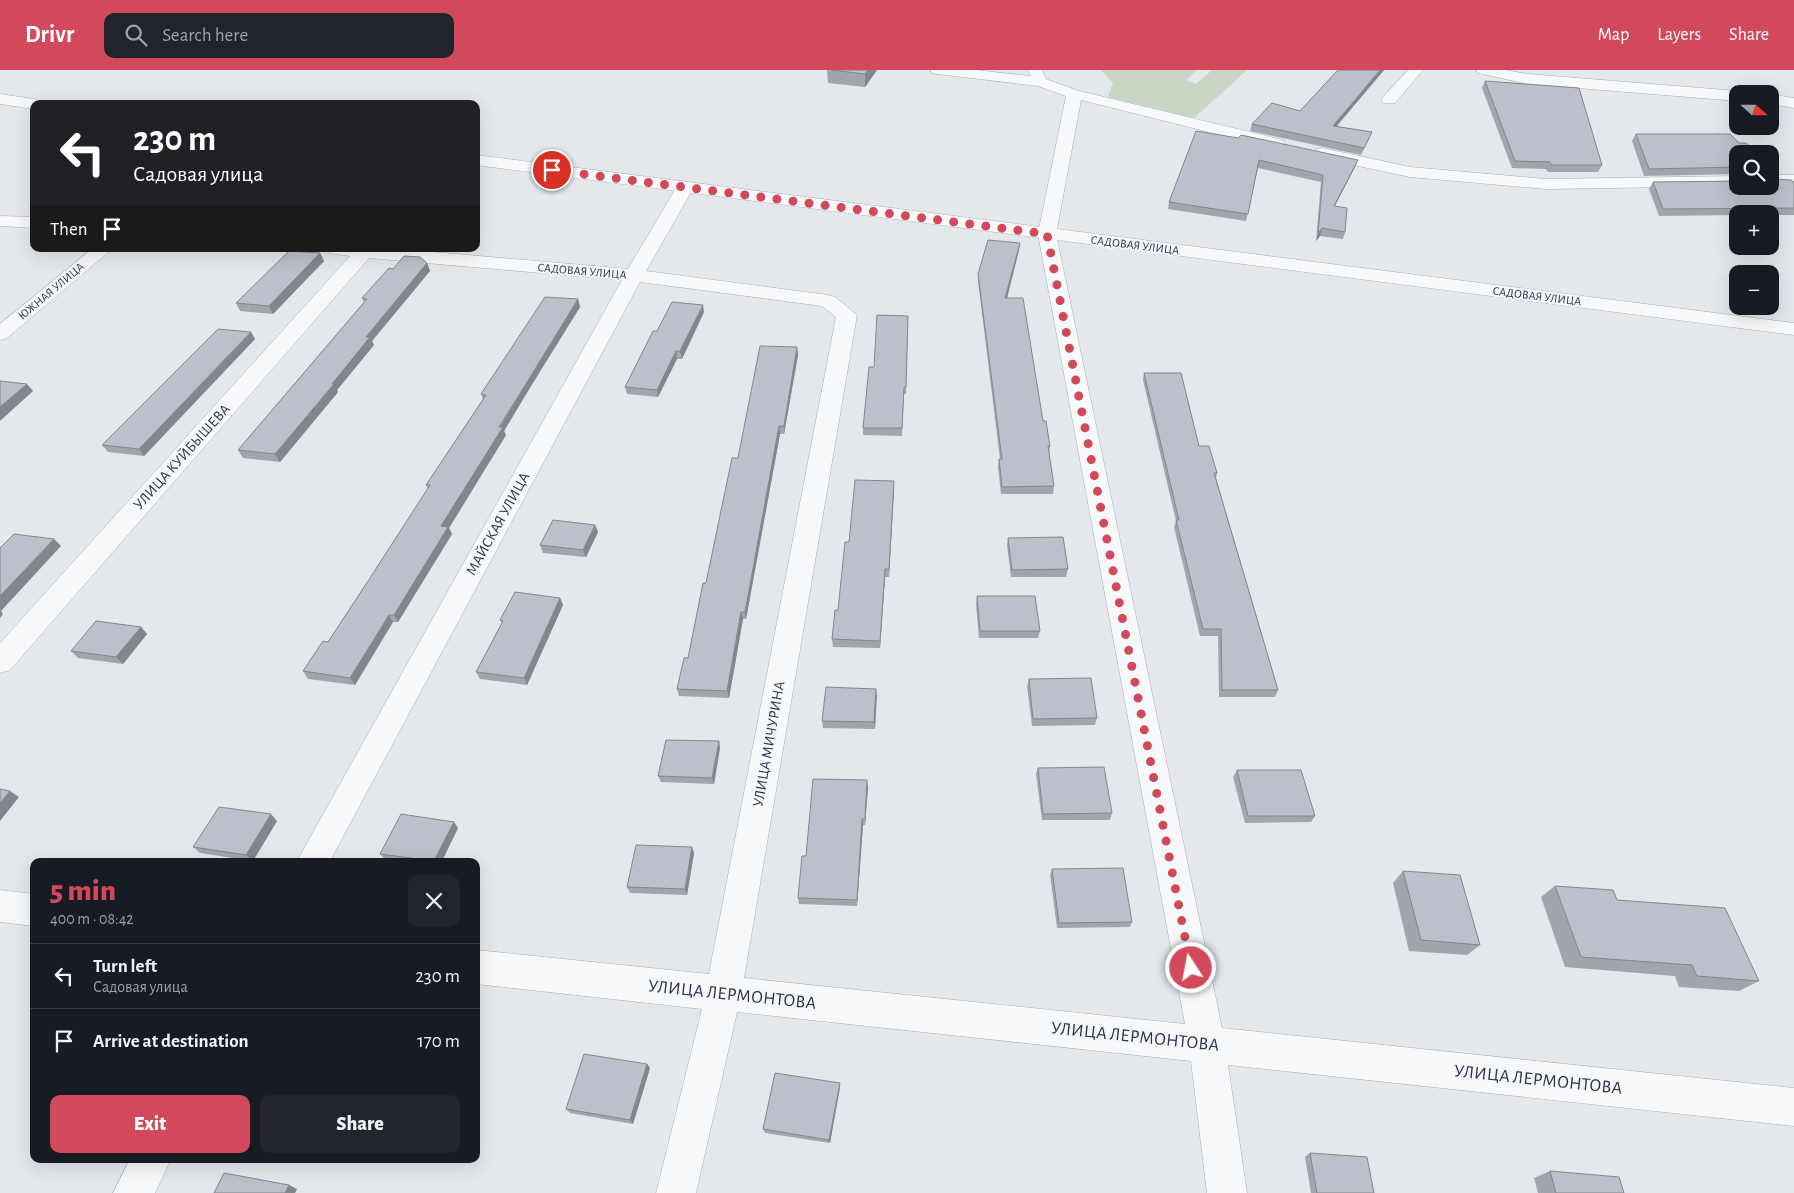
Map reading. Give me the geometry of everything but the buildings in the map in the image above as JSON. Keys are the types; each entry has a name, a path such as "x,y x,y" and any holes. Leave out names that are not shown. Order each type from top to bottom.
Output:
{"street":[{"path":"937,70 1037,76 1074,94 1298,149 1410,172 1546,184 1729,181"},
{"path":"1389,100 1416,70"},
{"path":"1484,70 1528,79 1729,95"},
{"path":"1074,94 1047,234 1207,1045 1227,1193"},
{"path":"0,99 30,103"},
{"path":"1779,100 1794,103"},
{"name":"САДОВАЯ УЛИЦА","path":"480,161 1794,329"},
{"path":"1779,180 1794,180"},
{"name":"МАЙСКАЯ УЛИЦА","path":"316,858 634,276 685,187"},
{"path":"0,221 30,223"},
{"name":"ЮЖНАЯ УЛИЦА","path":"0,334 98,252"},
{"name":"УЛИЦА КУЙБЫШЕВА","path":"0,662 363,252"},
{"name":"САДОВАЯ УЛИЦА","path":"375,252 634,276 828,301"},
{"name":"УЛИЦА МИЧУРИНА","path":"676,1193 723,994 847,315 828,301"},
{"path":"0,906 30,910"},
{"name":"УЛИЦА ЛЕРМОНТОВА","path":"480,967 1794,1106"},
{"path":"133,1193 149,1163"}],"green space":[{"path":"1101,70 1197,70 1186,80 1196,84 1212,70 1247,70 1194,118 1108,97 1113,83"}],"route":[{"path":"552,170 1047,234 1191,968"}]}
